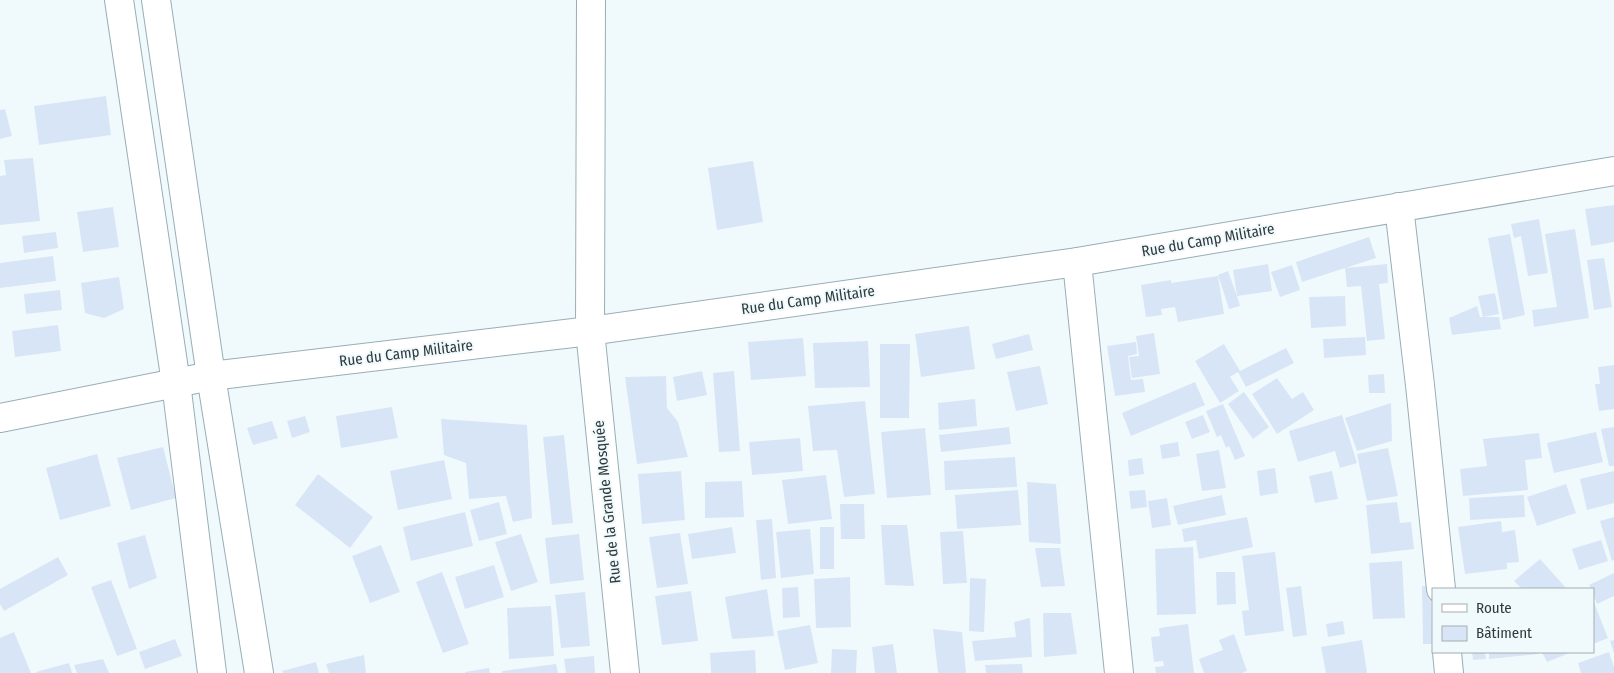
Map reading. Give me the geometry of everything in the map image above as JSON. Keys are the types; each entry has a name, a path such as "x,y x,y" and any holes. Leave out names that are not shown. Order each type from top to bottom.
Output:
{"street":[{"path":"119,0 176,383 212,673"},
{"path":"156,0 211,376 259,673"},
{"name":"Rue de la Grande Mosquée","path":"591,0 590,331 625,673"},
{"name":"Rue du Camp Militaire","path":"0,418 211,376 590,331 1077,262 1614,171"},
{"path":"1399,207 1441,588"},
{"path":"1077,262 1119,673"},
{"path":"1447,653 1449,673"}],"building":[{"path":"106,96 111,135 39,145 34,106"},
{"path":"5,109 12,136 0,139 0,110"},
{"path":"33,158 40,221 0,225 0,176 6,175 4,160"},
{"path":"753,161 763,222 717,230 708,168"},
{"path":"1614,205 1614,242 1591,246 1585,209"},
{"path":"113,207 119,247 83,252 77,212"},
{"path":"1539,219 1548,273 1528,276 1521,236 1514,238 1511,224"},
{"path":"1575,229 1589,318 1534,327 1532,310 1557,307 1545,234"},
{"path":"56,232 58,248 24,253 22,236"},
{"path":"1510,234 1525,315 1503,320 1488,238"},
{"path":"1369,237 1376,258 1302,282 1296,262"},
{"path":"53,256 56,281 0,288 0,263"},
{"path":"1604,258 1612,307 1594,310 1587,260"},
{"path":"1268,264 1272,291 1237,296 1233,270"},
{"path":"1387,264 1388,283 1379,284 1385,339 1367,341 1361,286 1347,287 1345,268"},
{"path":"1292,265 1300,290 1280,297 1271,272"},
{"path":"1228,271 1240,306 1229,309 1218,275"},
{"path":"1218,276 1224,314 1178,322 1175,307 1161,309 1162,315 1146,317 1141,285"},
{"path":"119,277 124,309 104,318 85,313 81,283"},
{"path":"60,290 62,310 26,314 24,294"},
{"path":"1495,293 1499,314 1483,317 1478,296"},
{"path":"1345,296 1346,326 1311,328 1309,297"},
{"path":"1477,306 1480,317 1499,317 1501,329 1452,335 1449,318"},
{"path":"58,325 61,351 15,357 12,331"},
{"path":"969,326 975,369 921,377 915,334"},
{"path":"1154,333 1160,374 1132,378 1129,357 1139,356 1136,336"},
{"path":"1029,334 1033,350 996,359 992,344"},
{"path":"1365,337 1366,355 1324,358 1323,339"},
{"path":"803,338 806,376 751,380 748,342"},
{"path":"868,341 870,387 815,388 813,343"},
{"path":"1136,342 1137,354 1128,356 1131,380 1143,379 1145,392 1115,396 1107,346"},
{"path":"880,344 910,344 909,418 880,418"},
{"path":"1224,344 1240,371 1286,348 1294,363 1246,387 1238,372 1230,377 1239,391 1220,403 1195,361"},
{"path":"1614,365 1614,409 1599,411 1595,384 1600,384 1598,367"},
{"path":"1040,366 1048,404 1016,411 1007,372"},
{"path":"702,371 707,395 677,401 673,377"},
{"path":"734,371 740,451 719,452 713,373"},
{"path":"1384,374 1385,393 1369,393 1368,375"},
{"path":"666,376 667,408 678,422 688,457 637,464 625,377"},
{"path":"1277,378 1292,399 1303,392 1314,410 1277,434 1252,394"},
{"path":"1195,382 1205,405 1131,436 1122,413"},
{"path":"1244,392 1269,427 1253,439 1228,404"},
{"path":"975,399 977,426 939,430 938,403"},
{"path":"865,401 875,494 844,497 837,450 813,451 808,406"},
{"path":"1391,403 1392,441 1357,451 1345,418"},
{"path":"1223,404 1245,456 1235,460 1229,446 1226,448 1221,435 1217,437 1206,411"},
{"path":"392,407 398,438 341,448 336,416"},
{"path":"1203,415 1210,432 1192,439 1185,422"},
{"path":"1342,415 1357,463 1340,468 1335,451 1298,462 1289,431"},
{"path":"305,416 310,432 292,438 287,421"},
{"path":"441,419 527,425 532,518 513,522 506,496 469,499 466,463 444,455"},
{"path":"272,421 278,438 253,445 247,428"},
{"path":"1009,427 1011,444 941,452 939,435"},
{"path":"1614,427 1614,466 1609,466 1601,429"},
{"path":"925,428 931,495 887,498 881,432"},
{"path":"1596,432 1603,462 1554,473 1547,443"},
{"path":"1539,433 1542,458 1525,460 1528,490 1463,496 1460,469 1487,466 1483,439"},
{"path":"564,435 573,523 552,525 543,437"},
{"path":"800,438 803,471 752,475 749,442"},
{"path":"1178,442 1180,456 1162,459 1160,445"},
{"path":"163,447 176,498 131,510 117,458"},
{"path":"1388,448 1398,496 1367,501 1357,454"},
{"path":"1219,450 1226,488 1202,491 1196,454"},
{"path":"97,454 111,506 60,520 46,468"},
{"path":"1015,457 1017,487 945,490 944,461"},
{"path":"1142,458 1144,474 1129,476 1128,460"},
{"path":"444,460 452,499 398,510 390,471"},
{"path":"1275,468 1278,493 1260,496 1257,471"},
{"path":"681,471 685,520 642,524 638,474"},
{"path":"1332,471 1338,499 1315,503 1309,476"},
{"path":"1614,471 1614,503 1587,510 1580,479"},
{"path":"318,474 373,517 350,548 295,505"},
{"path":"826,475 832,519 788,524 782,480"},
{"path":"742,481 744,517 705,518 705,482"},
{"path":"1027,482 1056,484 1061,544 1029,542"},
{"path":"1566,484 1576,513 1537,526 1527,497"},
{"path":"1018,490 1021,525 957,529 955,495"},
{"path":"1145,490 1147,507 1131,509 1129,491"},
{"path":"1222,495 1226,515 1178,525 1173,506"},
{"path":"1524,495 1525,517 1470,520 1469,498"},
{"path":"1167,498 1171,525 1152,528 1148,501"},
{"path":"499,502 507,534 479,541 470,510"},
{"path":"1397,502 1400,523 1411,522 1414,549 1371,554 1366,505"},
{"path":"840,504 864,504 865,539 841,539"},
{"path":"465,512 473,546 411,561 403,527"},
{"path":"1247,517 1253,547 1199,559 1196,540 1184,542 1182,529"},
{"path":"1614,517 1614,560 1612,561 1600,521"},
{"path":"772,519 776,578 761,580 756,520"},
{"path":"1501,521 1502,532 1515,530 1519,562 1507,563 1507,569 1465,574 1458,527"},
{"path":"881,525 907,525 914,586 885,585"},
{"path":"732,527 736,553 692,559 688,534"},
{"path":"820,527 834,527 834,569 820,569"},
{"path":"810,529 814,574 781,578 776,532"},
{"path":"963,531 967,583 943,584 940,532"},
{"path":"680,533 688,584 657,588 649,537"},
{"path":"521,534 538,582 511,591 495,542"},
{"path":"579,534 584,580 550,584 545,538"},
{"path":"145,535 157,578 129,589 117,543"},
{"path":"1601,540 1608,561 1579,570 1572,549"},
{"path":"381,545 400,592 370,603 352,556"},
{"path":"1193,547 1196,614 1157,615 1155,549"},
{"path":"1035,548 1060,548 1065,586 1041,587"},
{"path":"1275,552 1284,631 1245,636 1242,611 1249,610 1242,556"},
{"path":"58,557 68,575 4,611 0,604 0,589"},
{"path":"1540,559 1566,588 1521,588 1514,581"},
{"path":"1402,561 1405,618 1373,619 1369,563"},
{"path":"494,565 504,597 465,609 455,577"},
{"path":"442,572 469,644 443,653 416,582"},
{"path":"1216,572 1235,572 1236,604 1217,605"},
{"path":"1614,573 1614,596 1597,604 1594,596 1594,588 1590,588 1589,585"},
{"path":"850,577 851,627 816,628 814,579"},
{"path":"970,578 986,579 984,632 969,631"},
{"path":"111,580 137,649 117,656 91,587"},
{"path":"1301,586 1307,635 1293,637 1286,588"},
{"path":"1422,586 1431,586 1432,644 1423,644"},
{"path":"798,587 800,617 783,618 782,588"},
{"path":"767,589 774,636 732,639 725,597"},
{"path":"691,591 698,641 662,645 655,596"},
{"path":"585,592 590,646 561,648 555,595"},
{"path":"1594,603 1608,638 1594,644"},
{"path":"551,606 554,656 509,659 507,608"},
{"path":"1043,613 1071,613 1077,654 1044,657"},
{"path":"1030,618 1032,657 975,661 972,641 1016,637 1014,622"},
{"path":"1343,621 1345,634 1328,637 1326,624"},
{"path":"1188,624 1194,673 1156,673 1155,667 1164,666 1163,661 1154,662 1151,637 1160,636 1159,628"},
{"path":"810,625 818,663 785,670 777,631"},
{"path":"933,629 962,632 966,673 938,673"},
{"path":"14,632 31,673 0,673 0,638"},
{"path":"1234,634 1247,671 1242,673 1204,673 1199,659 1223,650 1219,640"},
{"path":"175,639 182,656 145,669 139,652"},
{"path":"1362,640 1367,673 1326,673 1321,647"},
{"path":"1614,640 1614,653 1610,641"},
{"path":"893,644 897,673 875,673 872,647"},
{"path":"832,649 857,650 856,673 831,673"},
{"path":"755,650 756,673 711,673 710,653"},
{"path":"1609,652 1614,673 1581,673 1578,663"},
{"path":"1472,653 1485,653 1486,659 1473,660"},
{"path":"1489,653 1538,653 1538,654 1489,659"},
{"path":"1542,653 1570,653 1547,662"},
{"path":"364,655 366,673 329,673 326,664"},
{"path":"594,656 595,673 566,673 564,659"},
{"path":"103,659 109,673 77,673 74,665"},
{"path":"316,662 319,673 283,673 282,671"},
{"path":"69,663 72,673 36,672"},
{"path":"556,664 558,673 502,673 502,671"},
{"path":"1022,664 1023,673 986,673 985,665"},
{"path":"489,668 490,673 465,673 465,672"}]}
